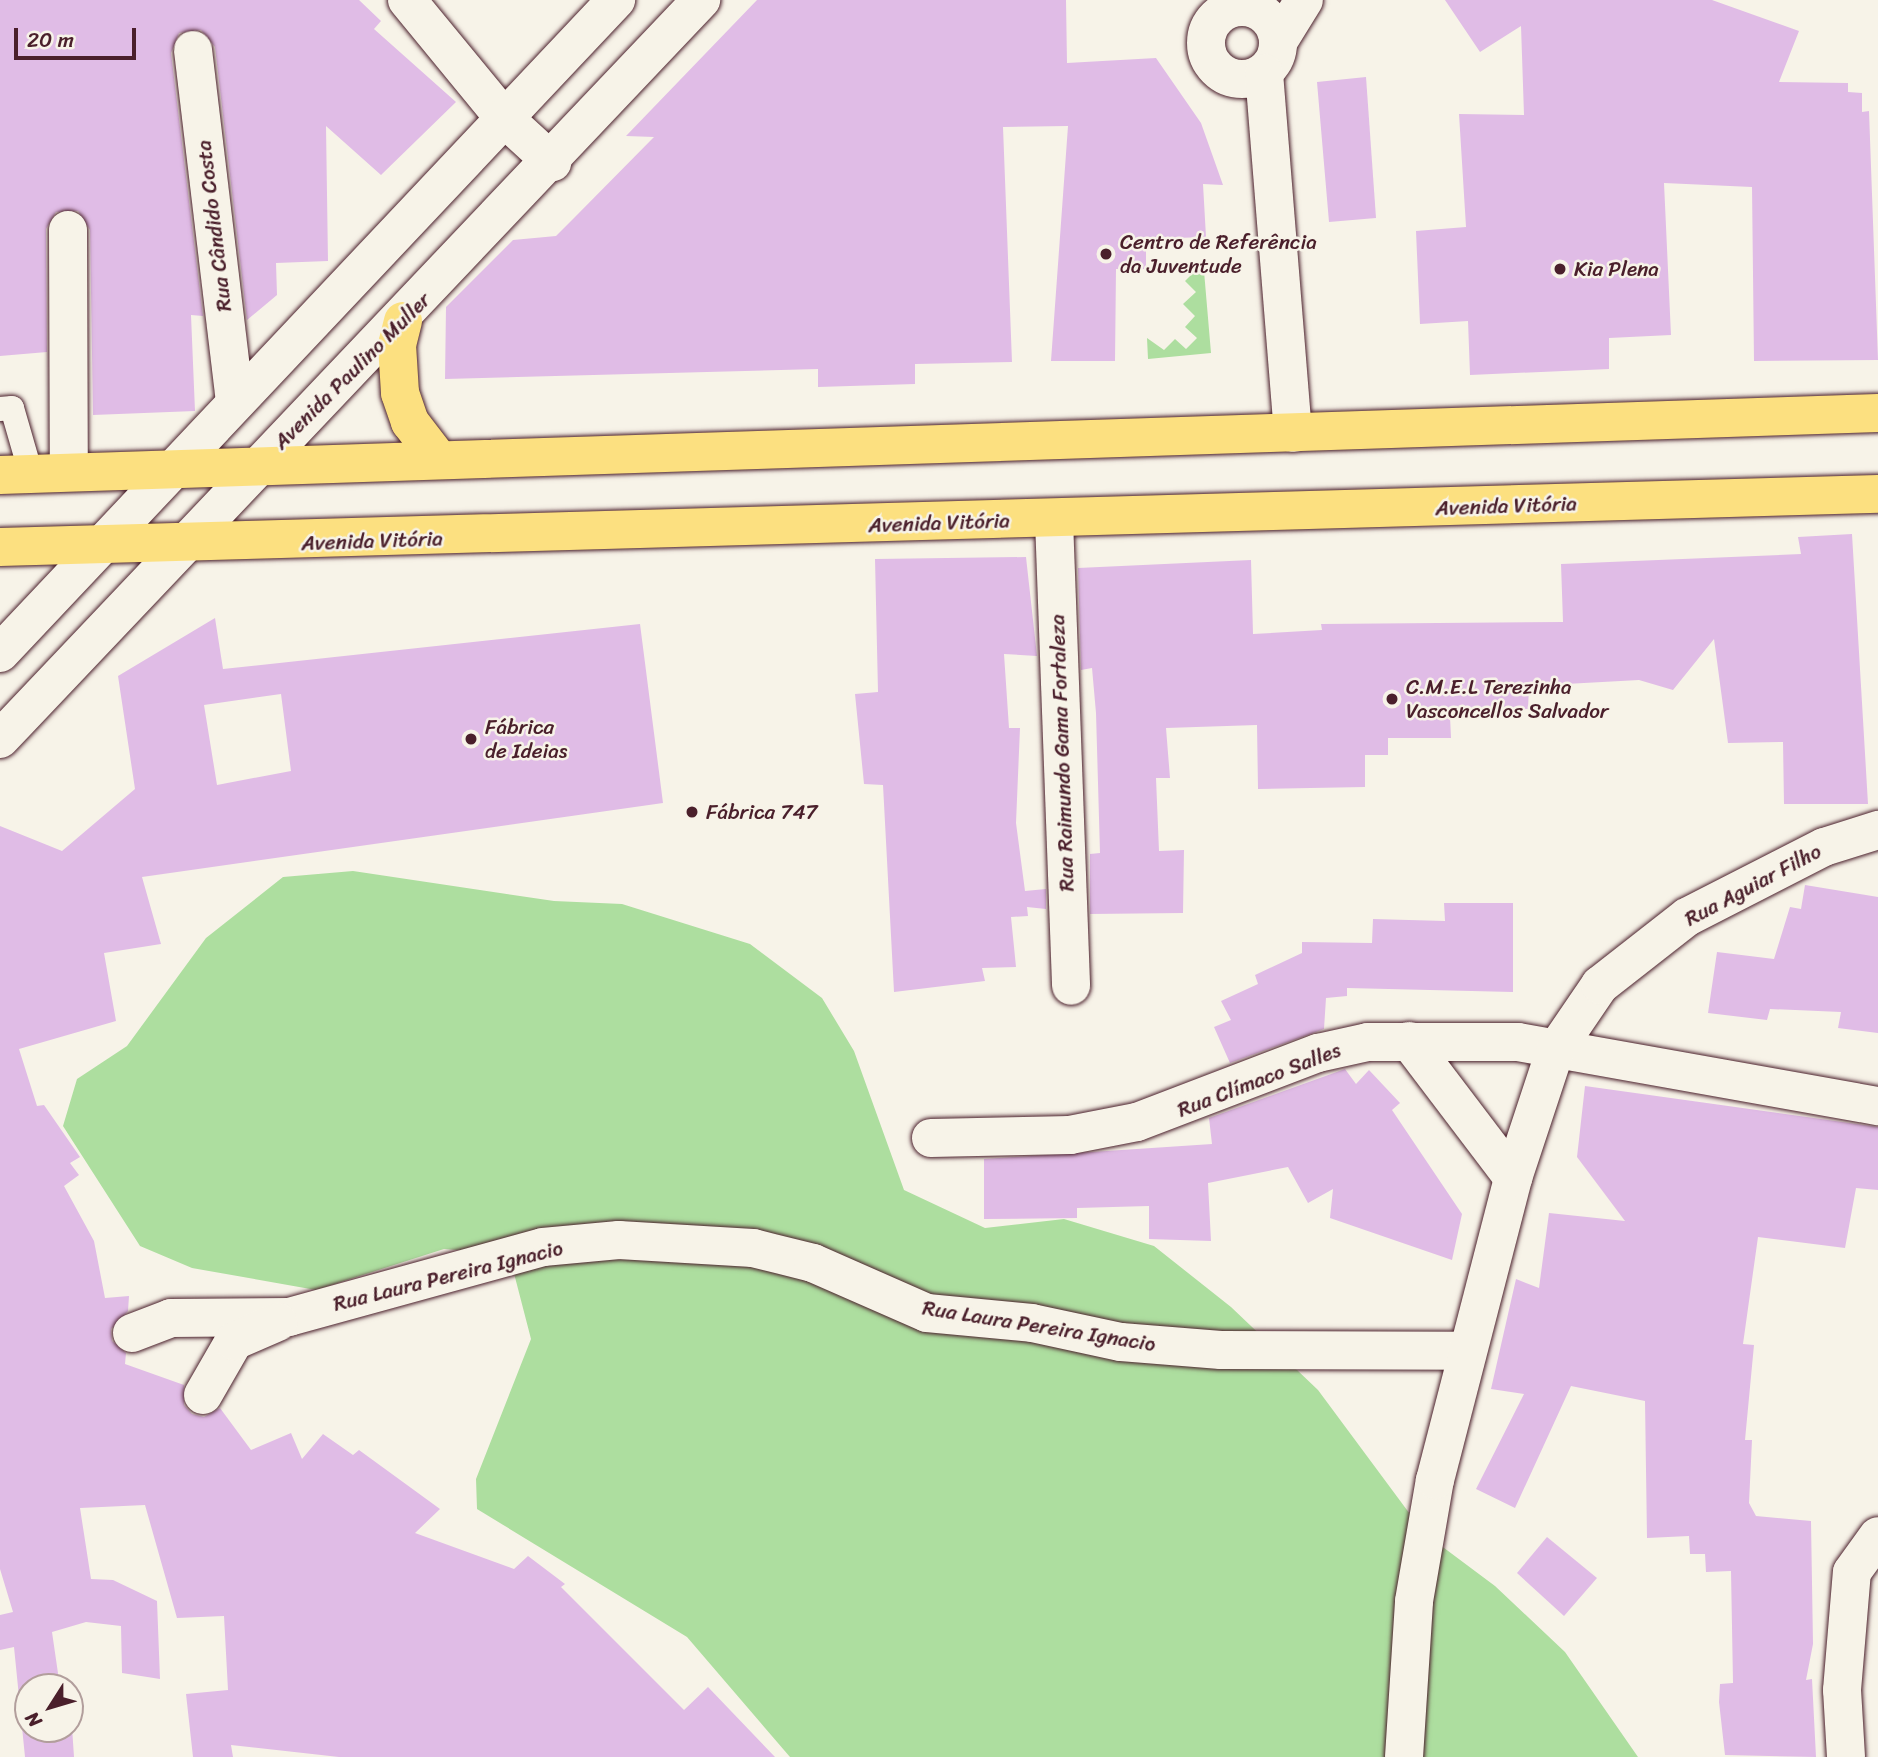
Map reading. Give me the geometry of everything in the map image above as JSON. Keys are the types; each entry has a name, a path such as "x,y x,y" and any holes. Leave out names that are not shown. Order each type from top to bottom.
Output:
{"main road":[{"path":"402,321 396,357 400,393 410,422 436,456"},
{"path":"16,474 436,456 1878,414"},
{"name":"Avenida Vitória","path":"0,547 98,544 177,547 1878,494"}],"street":[{"path":"407,0 503,117 552,162"},
{"path":"0,653 169,467 235,403 616,0"},
{"name":"Avenida Paulino Muller","path":"0,739 177,547 402,321 701,0"},
{"path":"1293,433 1271,57 1268,18 1227,6 1205,48 1220,74 1234,80 1271,57 1304,0"},
{"name":"Rua Cândido Costa","path":"193,50 235,403"},
{"path":"68,230 69,472"},
{"name":"Rua Raimundo Gama Fortaleza","path":"1054,520 1071,986"},
{"name":"Rua Aguiar Filho","path":"1513,1178 1555,1051 1600,985 1687,916 1824,846 1878,830"},
{"path":"1404,1757 1414,1601 1466,1351 1513,1178 1409,1041"},
{"name":"Rua Clímaco Salles","path":"931,1138 1070,1135 1137,1122 1318,1053 1368,1042 1518,1042 1555,1051 1878,1106"},
{"name":"Rua Laura Pereira Ignacio","path":"132,1333 171,1318 289,1317 543,1247 619,1240 753,1248 813,1263 927,1313 1032,1323 1121,1342 1221,1350 1466,1351"},
{"path":"203,1395 234,1341 289,1317"},
{"path":"1846,1757 1842,1690 1852,1572 1877,1537"}],"lane":[{"path":"0,409 12,408 16,474"}],"green space":[{"path":"1196,270 1204,271 1211,353 1148,359 1147,338 1164,350 1175,339 1186,349 1197,338 1185,327 1195,316 1183,304 1196,292 1185,281"},
{"path":"353,871 554,901 622,904 750,944 822,998 854,1051 904,1190 985,1228 1064,1219 1154,1246 1231,1307 1318,1390 1424,1533 1495,1586 1565,1652 1638,1757 790,1757 687,1637 477,1509 476,1479 531,1339 509,1254 444,1249 316,1290 192,1268 140,1246 63,1126 77,1079 127,1046 206,938 283,877"}],"building":[{"path":"0,0 359,0 381,21 374,29 456,102 381,175 326,126 328,261 276,263 277,295 247,320 215,47 201,30 179,33 171,53 203,316 191,315 195,411 93,415 90,230 78,211 56,212 46,229 47,352 0,356"},
{"path":"757,0 1066,0 1067,63 1156,58 1201,123 1223,185 1203,184 1206,237 1146,239 1146,269 1116,269 1115,361 1051,361 1068,126 1003,127 1012,362 915,364 915,384 818,387 818,369 445,379 446,307 513,240 556,236 654,137 626,136"},
{"path":"1445,0 1712,0 1799,31 1779,82 1848,83 1848,92 1862,93 1862,112 1869,111 1878,360 1754,361 1752,187 1664,183 1671,335 1609,338 1609,369 1470,375 1468,321 1420,324 1416,231 1466,227 1459,114 1524,115 1521,26 1480,52"},
{"path":"1366,77 1376,218 1329,222 1317,82"},
{"path":"1852,534 1868,804 1784,804 1783,742 1728,743 1714,639 1673,690 1639,680 1529,686 1528,709 1512,708 1513,715 1450,716 1451,738 1388,738 1388,755 1365,755 1365,787 1258,789 1257,725 1166,728 1170,778 1156,778 1159,851 1184,850 1183,913 1090,914 1090,854 1100,853 1096,713 1092,668 1081,670 1078,568 1251,560 1253,634 1322,630 1321,624 1563,622 1561,564 1801,554 1798,537"},
{"path":"1026,557 1037,656 1004,654 1009,728 1020,728 1016,823 1025,891 1046,889 1046,909 1027,907 1028,916 1011,917 1016,967 982,968 985,981 894,992 883,785 864,784 855,694 878,692 875,559"},
{"path":"215,618 223,669 640,624 663,803 142,877 161,944 104,953 116,1021 19,1049 37,1106 44,1105 80,1157 70,1163 79,1175 64,1186 94,1241 105,1298 129,1296 128,1311 111,1329 112,1341 126,1353 125,1364 184,1385 184,1405 192,1414 204,1417 220,1408 251,1450 291,1433 302,1459 323,1434 353,1455 359,1450 440,1509 415,1533 514,1569 528,1556 565,1584 561,1587 684,1710 708,1687 775,1757 339,1757 231,1745 233,1757 193,1757 186,1694 228,1690 224,1616 177,1618 145,1505 80,1508 91,1579 113,1580 157,1601 160,1679 122,1673 121,1626 86,1622 52,1632 58,1673 17,1673 14,1647 0,1650 0,1615 13,1612 0,1569 0,826 62,851 135,789 118,676","holes":["281,694 291,771 217,785 204,705"]},
{"path":"1805,885 1878,897 1878,1033 1838,1028 1841,1012 1770,1009 1767,1020 1708,1013 1717,952 1774,959 1790,907 1801,909"},
{"path":"1444,903 1513,903 1513,992 1347,988 1347,996 1326,998 1324,1029 1230,1063 1214,1027 1231,1020 1221,1001 1258,984 1255,975 1302,953 1302,942 1372,943 1373,919 1445,921"},
{"path":"1345,1069 1356,1084 1369,1070 1400,1103 1392,1110 1462,1214 1452,1260 1330,1218 1333,1189 1308,1203 1288,1167 1208,1183 1211,1241 1149,1239 1149,1206 1077,1208 1077,1218 984,1219 984,1159 1212,1144 1209,1118"},
{"path":"1585,1086 1878,1127 1878,1190 1856,1188 1845,1248 1758,1237 1743,1344 1754,1345 1745,1440 1752,1440 1749,1503 1756,1516 1811,1521 1813,1644 1806,1680 1812,1679 1816,1757 1725,1755 1719,1702 1720,1684 1733,1683 1731,1571 1706,1572 1705,1554 1690,1554 1689,1536 1647,1538 1645,1401 1571,1386 1515,1508 1476,1489 1524,1394 1491,1389 1516,1279 1539,1288 1549,1213 1625,1221 1577,1157"},
{"path":"1547,1537 1597,1578 1564,1616 1517,1573"},
{"path":"24,1743 73,1743 74,1757 25,1757"}],"place":[{"name":"Centro de Referência da Juventude","path":"1106,254"},
{"name":"Kia Plena","path":"1560,269"},
{"name":"C.M.E.L Terezinha Vasconcellos Salvador","path":"1392,699"},
{"name":"Fábrica de Ideias","path":"471,739"},
{"name":"Fábrica 747","path":"692,812"}]}
